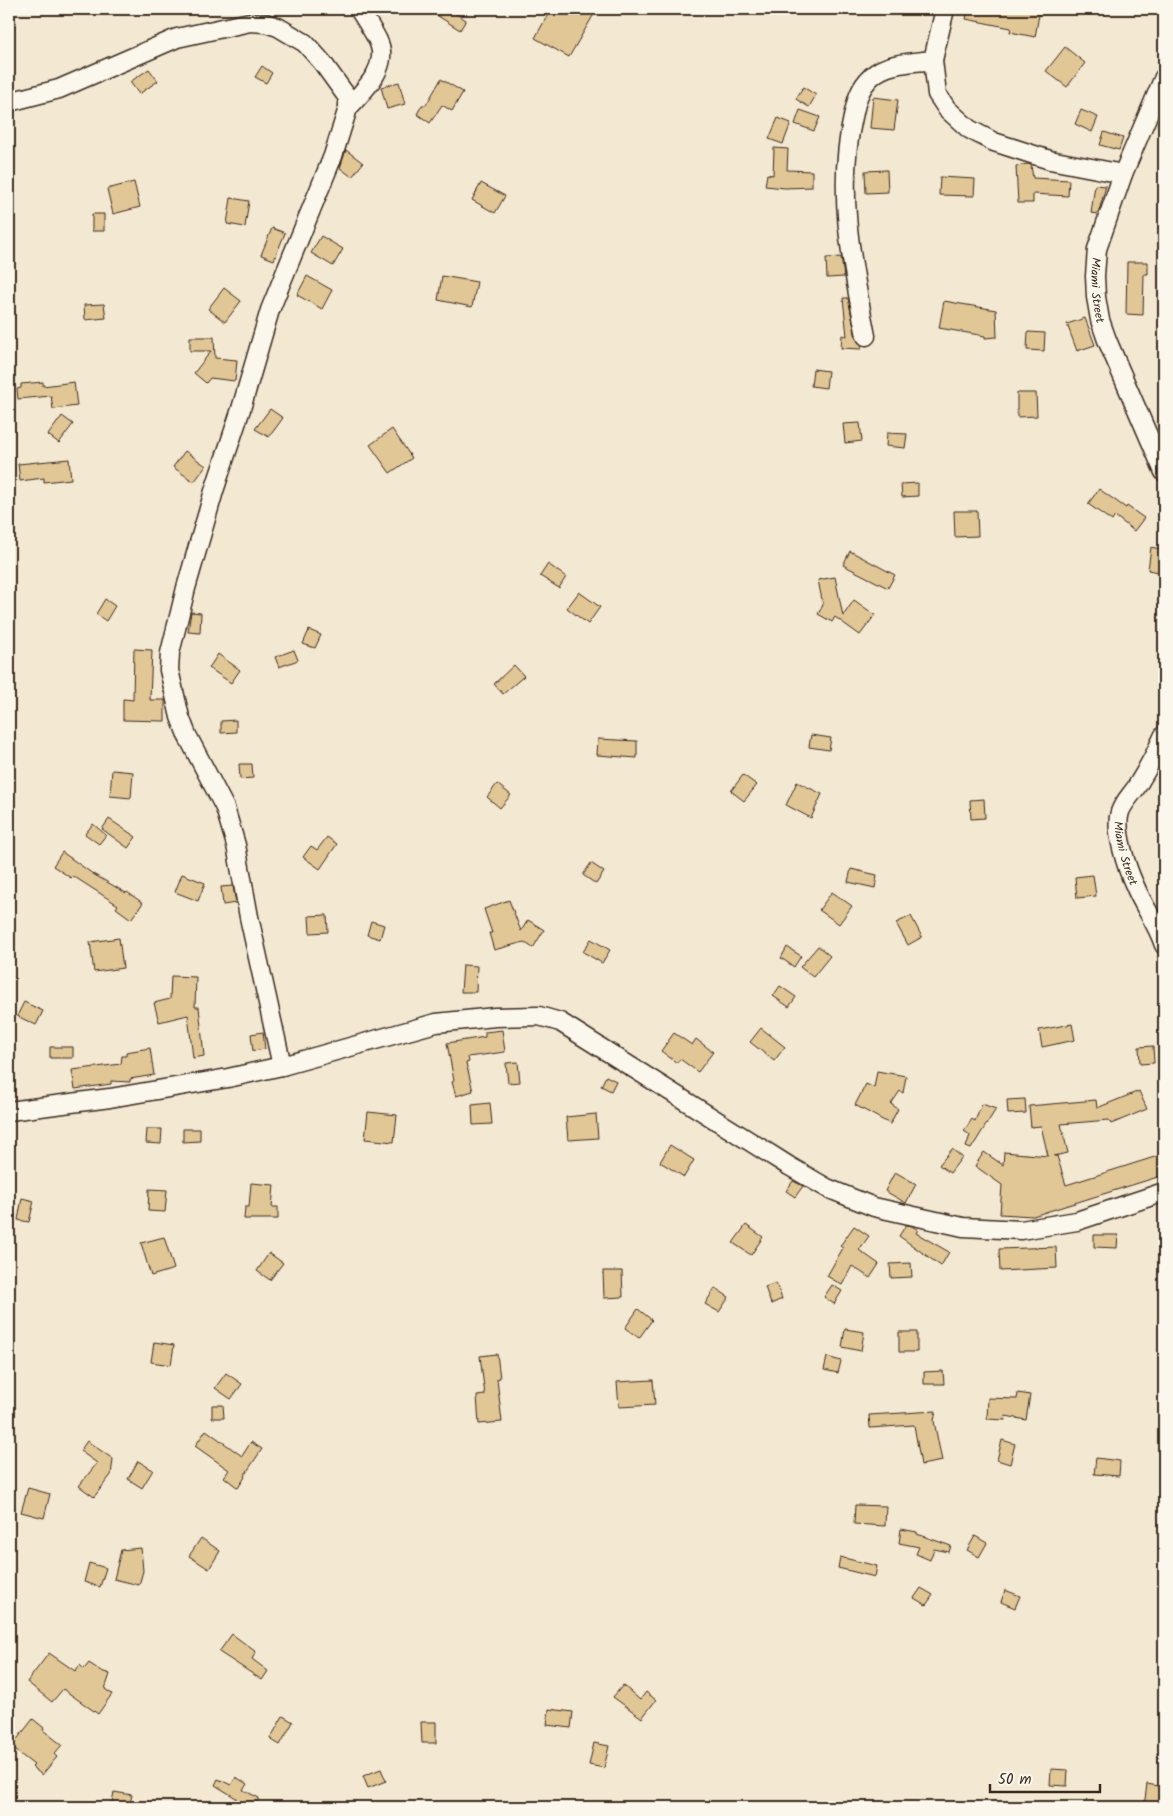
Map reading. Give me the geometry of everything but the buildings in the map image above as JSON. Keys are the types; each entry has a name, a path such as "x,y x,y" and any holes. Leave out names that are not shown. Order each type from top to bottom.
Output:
{"street":[{"path":"348,108 374,80 381,60 379,43 359,9"},
{"path":"945,9 944,20 933,60 937,94 947,109 969,129 994,142 1050,160 1123,174"},
{"path":"9,102 59,89 177,38 250,22 265,23 278,27 304,42 348,98 348,108 333,156 270,310 241,409 214,491 186,588 170,653 169,670 180,717 187,735 225,808 282,1066"},
{"path":"866,336 848,230 845,167 850,127 857,97 864,84 881,69 891,65 933,60"},
{"name":"Miami Street","path":"1164,77 1123,174 1097,249 1095,276 1096,297 1106,340 1164,472"},
{"name":"Miami Street","path":"1164,736 1138,785 1120,811 1118,822 1124,854 1135,887 1148,908 1164,944"},
{"path":"9,1111 110,1098 228,1078 282,1066 436,1023 495,1017 539,1016 560,1022 718,1122 827,1188 874,1207 963,1227 1022,1230 1077,1221 1164,1192"}],"path":[{"path":"1087,1800 1110,1807"}]}
